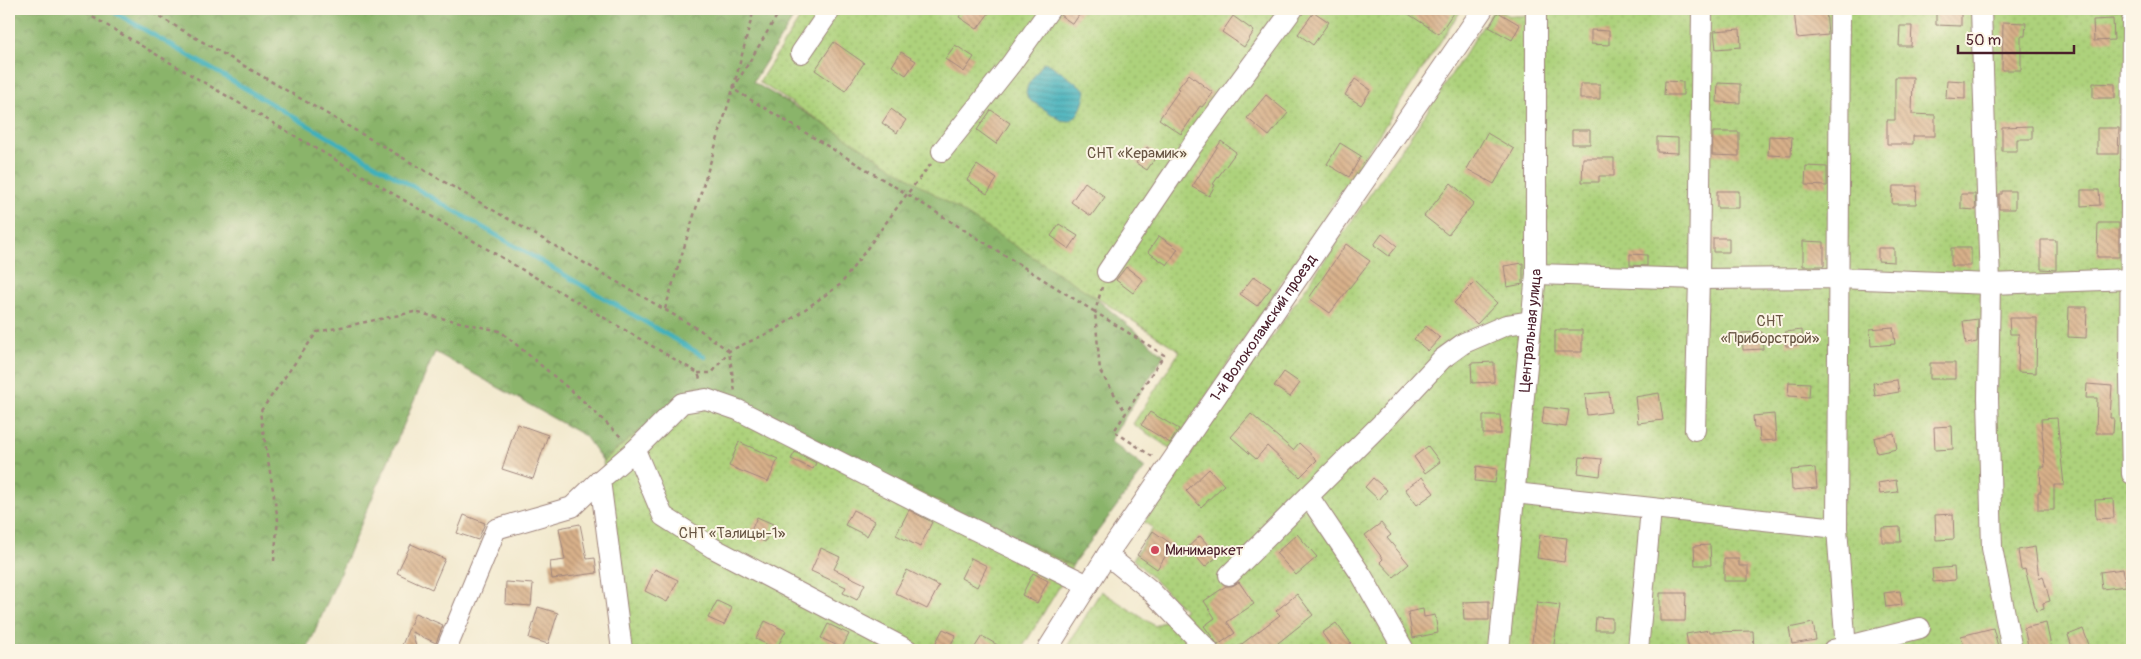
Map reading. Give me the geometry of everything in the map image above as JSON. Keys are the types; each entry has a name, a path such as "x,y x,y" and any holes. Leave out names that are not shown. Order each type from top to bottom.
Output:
{"street":[{"path":"801,53 831,9"},
{"path":"942,151 1011,64 1050,9"},
{"path":"1107,272 1192,146 1293,9"},
{"name":"1-й Волоколамский проезд","path":"1047,650 1107,555 1482,9"},
{"name":"Центральная улица","path":"1498,650 1536,274 1536,9"},
{"path":"1695,430 1702,9"},
{"path":"1840,9 1837,528 1841,649 1920,628"},
{"path":"1981,9 1990,284 1988,398 1992,548 2012,650"},
{"path":"2132,21 2132,474"},
{"path":"1536,274 1699,279 1838,278 1990,284 2131,279"},
{"path":"1229,575 1309,497 1442,360 1464,343 1506,325 1531,321"},
{"path":"446,650 496,530 572,507 635,450 682,403 706,399 738,410 930,508 1088,585"},
{"path":"635,450 663,516 713,548 908,650"},
{"path":"600,480 622,650"},
{"path":"1515,493 1837,528"},
{"path":"1309,497 1362,576 1404,650"},
{"path":"1638,650 1651,509"},
{"path":"1107,555 1149,589 1208,650"}],"path":[{"path":"79,9 698,373 712,373 729,351 777,329 840,284 907,194 942,151"},
{"path":"146,9 700,330 729,351 738,410"},
{"path":"665,310 733,89 754,9"},
{"path":"733,89 781,9"},
{"path":"733,89 907,194 1164,355 1114,431 1169,467"},
{"path":"1107,272 1095,312 1100,371 1126,413"},
{"path":"274,561 278,520 260,412 317,332 414,312 500,331 580,398 635,450"},
{"path":"698,373 706,399"}],"green space":[{"path":"9,9 799,9 753,82 1035,248 1164,355 1110,441 1145,468 1072,566 696,385 603,461 585,436 435,352 307,650 9,650"},
{"name":"СНТ «Керамик»","path":"806,9 1462,9 1171,449 1133,424 1180,351 759,82"},
{"name":"СНТ «Приборстрой»","path":"1494,9 1511,16 1543,15 1544,9 2132,9 2132,650 1065,650 1101,591 1155,626 1185,610 1133,559 1153,528 1144,522 1425,115"},
{"name":"СНТ «Талицы-1»","path":"696,385 1072,566 1021,650 628,650 603,461"}],"water":[{"path":"1044,62 1086,90 1081,108 1070,121 1061,120 1028,99 1026,92 1028,85"}],"building":[{"path":"964,9 992,9 977,29 959,17"},
{"path":"1062,9 1083,9 1073,24 1060,15"},
{"path":"1401,9 1446,9 1453,13 1439,34"},
{"path":"1826,9 1828,35 1797,38 1794,11"},
{"path":"1936,9 1961,9 1961,26 1936,25"},
{"path":"1314,12 1329,22 1313,45 1298,34"},
{"path":"1498,12 1520,25 1512,40 1489,27"},
{"path":"1233,16 1254,31 1244,47 1222,32"},
{"path":"2113,19 2114,40 2094,41 2093,20"},
{"path":"2003,22 2026,23 2025,36 2021,36 2021,70 2002,70"},
{"path":"1900,26 1912,26 1911,46 1899,46"},
{"path":"1740,29 1741,47 1716,49 1714,31"},
{"path":"1591,30 1609,31 1609,45 1591,44"},
{"path":"834,42 864,63 845,91 815,70"},
{"path":"955,45 974,57 964,72 945,59"},
{"path":"901,52 916,61 906,75 892,66"},
{"path":"1189,74 1213,93 1202,107 1200,106 1181,134 1159,119"},
{"path":"1895,77 1913,77 1912,114 1935,115 1935,136 1913,136 1913,144 1887,144 1887,120 1895,120"},
{"path":"1355,79 1371,90 1361,105 1345,95"},
{"path":"1947,80 1965,81 1965,99 1946,98"},
{"path":"1665,81 1683,82 1683,95 1664,95"},
{"path":"1718,83 1740,84 1740,103 1717,102"},
{"path":"2093,83 2115,84 2115,98 2093,98"},
{"path":"1580,84 1600,84 1600,99 1580,99"},
{"path":"1266,95 1288,113 1269,136 1247,118"},
{"path":"891,109 906,120 897,133 882,123"},
{"path":"991,110 1010,123 996,144 977,130"},
{"path":"2032,126 2032,139 2017,139 2017,151 2002,151 2002,127"},
{"path":"2097,128 2119,128 2118,154 2097,154"},
{"path":"1572,130 1590,130 1590,144 1572,144"},
{"path":"1713,132 1739,132 1739,156 1712,155"},
{"path":"1487,133 1514,149 1494,184 1467,169"},
{"path":"1769,136 1792,137 1791,156 1768,155"},
{"path":"1657,137 1678,138 1678,153 1657,152"},
{"path":"1221,141 1236,152 1213,184 1215,185 1209,196 1192,187"},
{"path":"1340,143 1361,156 1349,177 1327,164"},
{"path":"1147,147 1158,154 1147,170 1136,163"},
{"path":"1583,158 1614,158 1614,176 1599,176 1599,182 1582,182"},
{"path":"977,165 997,179 987,194 967,180"},
{"path":"1806,166 1827,167 1827,186 1805,185"},
{"path":"1085,182 1105,197 1091,216 1071,202"},
{"path":"1451,183 1474,203 1448,235 1424,216"},
{"path":"1893,186 1917,186 1916,204 1892,204"},
{"path":"2081,190 2099,190 2100,205 2081,206"},
{"path":"1717,191 1739,191 1739,208 1717,208"},
{"path":"2002,191 2015,191 2015,209 1999,209 1999,194 2002,194"},
{"path":"1961,194 1975,194 1976,210 1961,209"},
{"path":"2098,223 2119,223 2119,257 2097,257"},
{"path":"1059,224 1078,236 1069,249 1051,236"},
{"path":"1382,234 1397,246 1389,256 1374,245"},
{"path":"1159,236 1178,249 1167,265 1148,252"},
{"path":"1713,238 1729,238 1729,252 1713,252"},
{"path":"2041,240 2056,240 2056,270 2041,269"},
{"path":"1803,241 1824,242 1824,266 1803,266"},
{"path":"1346,244 1370,261 1330,313 1309,298"},
{"path":"1878,248 1894,248 1894,262 1878,261"},
{"path":"1951,248 1971,248 1971,266 1951,266"},
{"path":"1630,254 1647,255 1647,266 1630,265"},
{"path":"1523,263 1523,284 1507,287 1504,266"},
{"path":"1126,267 1143,280 1133,293 1116,280"},
{"path":"1254,276 1271,288 1257,306 1240,294"},
{"path":"1475,282 1497,303 1477,324 1454,303"},
{"path":"2069,307 2087,307 2086,338 2068,337"},
{"path":"2009,318 2037,318 2036,373 2018,372 2019,334 2010,334"},
{"path":"1978,319 1977,342 1966,344 1963,321"},
{"path":"1426,326 1440,338 1428,351 1414,339"},
{"path":"1893,327 1895,344 1871,346 1870,329"},
{"path":"1555,330 1582,330 1582,352 1555,352"},
{"path":"1802,330 1803,345 1786,346 1785,332"},
{"path":"1762,332 1763,349 1743,350 1742,333"},
{"path":"1494,362 1494,382 1472,383 1471,363"},
{"path":"1930,363 1955,363 1955,379 1930,379"},
{"path":"1284,372 1300,383 1290,397 1274,386"},
{"path":"1897,380 1899,392 1875,396 1873,383"},
{"path":"1789,382 1810,383 1809,397 1788,396"},
{"path":"2087,384 2112,386 2110,418 2114,418 2113,433 2096,433 2097,398 2086,398"},
{"path":"1609,392 1611,412 1587,415 1585,394"},
{"path":"1659,393 1663,420 1638,423 1635,397"},
{"path":"1544,407 1569,410 1566,427 1542,424"},
{"path":"1150,412 1179,429 1170,443 1141,425"},
{"path":"1251,414 1293,450 1299,443 1317,460 1300,477 1267,446 1256,459 1231,437"},
{"path":"1774,414 1776,440 1760,441 1759,428 1754,428 1753,416"},
{"path":"1483,415 1500,415 1501,434 1483,434"},
{"path":"2057,418 2064,485 2054,485 2054,510 2038,510 2038,492 2041,492 2040,467 2045,467 2041,419"},
{"path":"517,424 548,435 533,479 502,469"},
{"path":"1952,426 1953,449 1935,450 1934,427"},
{"path":"1894,433 1897,449 1877,453 1874,438"},
{"path":"739,442 778,459 768,482 729,466"},
{"path":"1428,446 1440,462 1425,473 1414,457"},
{"path":"795,452 816,463 813,469 791,459"},
{"path":"1580,457 1602,459 1600,476 1578,473"},
{"path":"1477,466 1497,469 1495,483 1475,481"},
{"path":"1815,468 1817,488 1792,490 1791,470"},
{"path":"1209,469 1224,485 1201,507 1186,491"},
{"path":"1422,477 1434,493 1417,505 1405,489"},
{"path":"1373,478 1387,490 1379,500 1365,487"},
{"path":"1896,480 1898,492 1880,494 1878,483"},
{"path":"2113,499 2114,518 2096,519 2095,500"},
{"path":"853,510 875,521 867,536 845,525"},
{"path":"909,510 932,522 920,547 896,535"},
{"path":"1953,514 1954,539 1936,540 1935,515"},
{"path":"464,515 485,523 478,540 457,533"},
{"path":"757,517 773,524 765,542 749,535"},
{"path":"1381,523 1391,535 1387,538 1409,564 1394,577 1380,562 1383,559 1365,535"},
{"path":"580,524 587,559 595,558 597,573 552,579 550,562 565,560 559,528"},
{"path":"1900,527 1901,542 1882,542 1882,528"},
{"name":"Минимаркет","path":"1153,531 1173,545 1157,569 1137,555"},
{"path":"1297,534 1317,557 1296,575 1276,553"},
{"path":"1540,535 1567,538 1564,562 1537,558"},
{"path":"1200,536 1218,556 1205,567 1188,547"},
{"path":"411,544 445,559 432,589 397,573"},
{"path":"1710,545 1711,565 1695,565 1694,546"},
{"path":"2035,547 2039,578 2043,576 2050,601 2043,603 2044,609 2036,611 2025,569 2021,570 2018,550"},
{"path":"821,548 840,557 834,569 865,584 857,600 843,593 846,587 811,571"},
{"path":"971,558 987,566 977,587 961,578"},
{"path":"1724,559 1739,559 1739,566 1748,566 1748,581 1724,581"},
{"path":"1954,567 1955,580 1933,582 1932,569"},
{"path":"655,569 678,580 667,602 645,591"},
{"path":"2123,569 2126,586 2102,589 2100,572"},
{"path":"907,570 939,586 927,609 895,593"},
{"path":"1033,573 1048,581 1037,603 1022,595"},
{"path":"506,582 533,584 531,606 505,604"},
{"path":"1239,582 1254,604 1227,622 1235,633 1218,645 1204,626 1215,618 1204,601 1226,586 1232,586"},
{"path":"1900,591 1902,605 1886,607 1884,593"},
{"path":"1660,593 1686,593 1685,621 1660,621"},
{"path":"1297,594 1313,615 1278,643 1283,650 1234,650 1280,615 1276,611"},
{"path":"717,601 732,608 724,625 708,618"},
{"path":"1489,601 1489,620 1464,620 1463,602"},
{"path":"1537,602 1560,605 1553,650 1531,650"},
{"path":"538,607 558,613 548,644 529,638"},
{"path":"1423,609 1424,617 1435,615 1438,633 1413,638 1408,612"},
{"path":"415,613 443,625 436,643 412,632 417,650 400,650"},
{"path":"1596,617 1612,618 1612,630 1595,630"},
{"path":"765,621 786,631 776,649 756,639"},
{"path":"1336,623 1351,643 1341,650 1334,650 1322,633"},
{"path":"1813,623 1816,640 1792,644 1789,628"},
{"path":"2046,623 2051,646 2029,650 2024,628"},
{"path":"828,624 849,634 842,648 821,638"},
{"path":"1993,628 1999,650 1965,650 1961,636"},
{"path":"943,629 956,635 948,650 935,644"},
{"path":"2083,629 2091,650 2073,650 2068,635"},
{"path":"1709,630 1710,632 1753,631 1754,650 1731,650 1731,646 1706,650 1689,650 1686,634"},
{"path":"982,636 1006,650 973,650"}],"waterway":[{"path":"109,9 705,357"}],"place":[{"name":"Минимаркет","path":"1155,550"}]}
